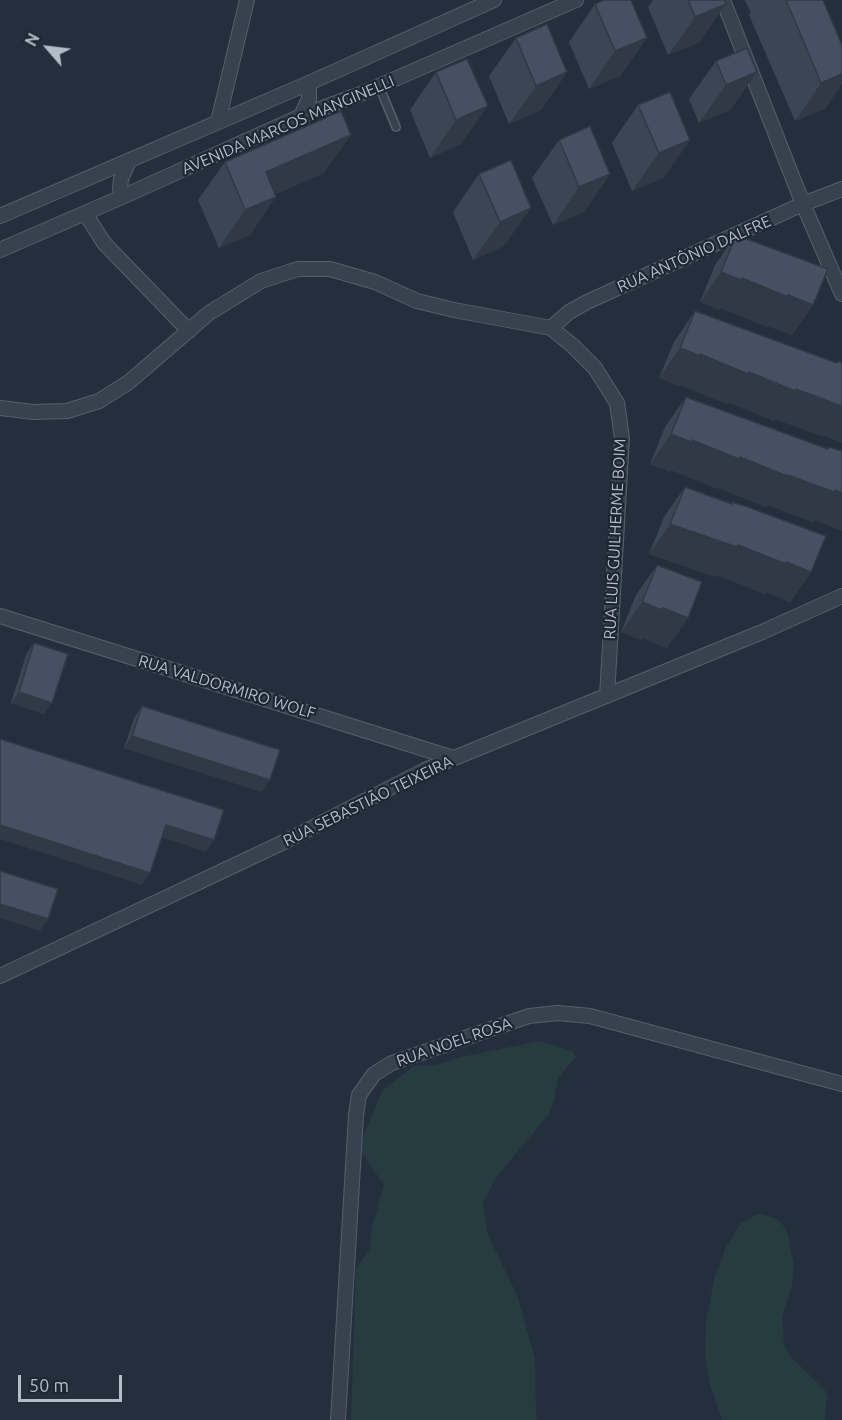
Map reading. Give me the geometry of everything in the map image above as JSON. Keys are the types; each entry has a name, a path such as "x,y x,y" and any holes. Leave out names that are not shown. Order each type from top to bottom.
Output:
{"street":[{"path":"218,122 247,0"},
{"name":"AVENIDA MARCOS MANGINELLI","path":"0,216 309,83 494,0"},
{"name":"AVENIDA MARCOS MANGINELLI","path":"0,250 301,116 379,86 576,0"},
{"path":"723,0 803,204 842,294"},
{"path":"301,116 309,99 309,83"},
{"path":"122,197 121,179 129,161"},
{"name":"RUA ANTÔNIO DALFRE","path":"550,328 569,312 587,302 803,204 842,189"},
{"path":"85,213 104,243 189,331"},
{"name":"RUA LUIS GUILHERME BOIM","path":"0,408 33,412 66,411 99,401 129,382 209,313 261,281 298,269 330,269 375,282 417,301 550,328 573,346 595,368 617,403 622,438 607,696"},
{"name":"RUA SEBASTIÃO TEIXEIRA","path":"0,976 286,842 425,770 762,632 842,596"},
{"name":"RUA VALDORMIRO WOLF","path":"0,616 453,758"},
{"name":"RUA NOEL ROSA","path":"338,1420 356,1115 359,1095 374,1074 392,1063 529,1016 558,1013 590,1016 842,1084"}],"lane":[{"path":"379,86 396,127"}],"green space":[{"path":"540,1041 572,1051 576,1057 558,1078 554,1101 548,1115 495,1179 483,1204 488,1235 517,1295 535,1359 537,1420 351,1420 356,1267 370,1248 372,1227 384,1185 360,1150 382,1091 414,1066 436,1065 456,1058"},
{"path":"758,1214 776,1218 788,1235 794,1266 792,1285 782,1317 784,1344 790,1356 825,1390 828,1398 825,1420 722,1420 710,1385 705,1356 706,1322 714,1280 726,1247 741,1223"}],"building":[{"path":"604,0 631,0 647,38 615,51 595,4"},
{"path":"688,0 725,0 726,4 695,17"},
{"path":"786,0 823,0 842,45 842,74 821,83"},
{"path":"547,24 567,72 536,86 516,38"},
{"path":"747,48 757,72 726,85 716,61"},
{"path":"467,59 488,106 456,120 436,72"},
{"path":"670,92 690,140 659,153 638,105"},
{"path":"341,111 351,135 266,172 276,197 245,210 225,162"},
{"path":"590,126 610,174 579,187 559,140"},
{"path":"511,160 531,208 500,222 479,174"},
{"path":"736,235 828,269 813,305 721,272"},
{"path":"695,311 842,363 842,406 680,348"},
{"path":"686,397 828,449 829,447 842,451 842,493 787,476 740,457 739,459 671,434"},
{"path":"685,487 826,536 811,572 738,545 737,547 670,524"},
{"path":"657,565 702,582 688,618 642,602"},
{"path":"34,643 68,654 52,703 19,692"},
{"path":"142,706 280,750 270,780 132,736"},
{"path":"0,739 224,810 214,840 166,825 150,873 0,825"},
{"path":"0,871 58,889 48,919 0,904"}]}
